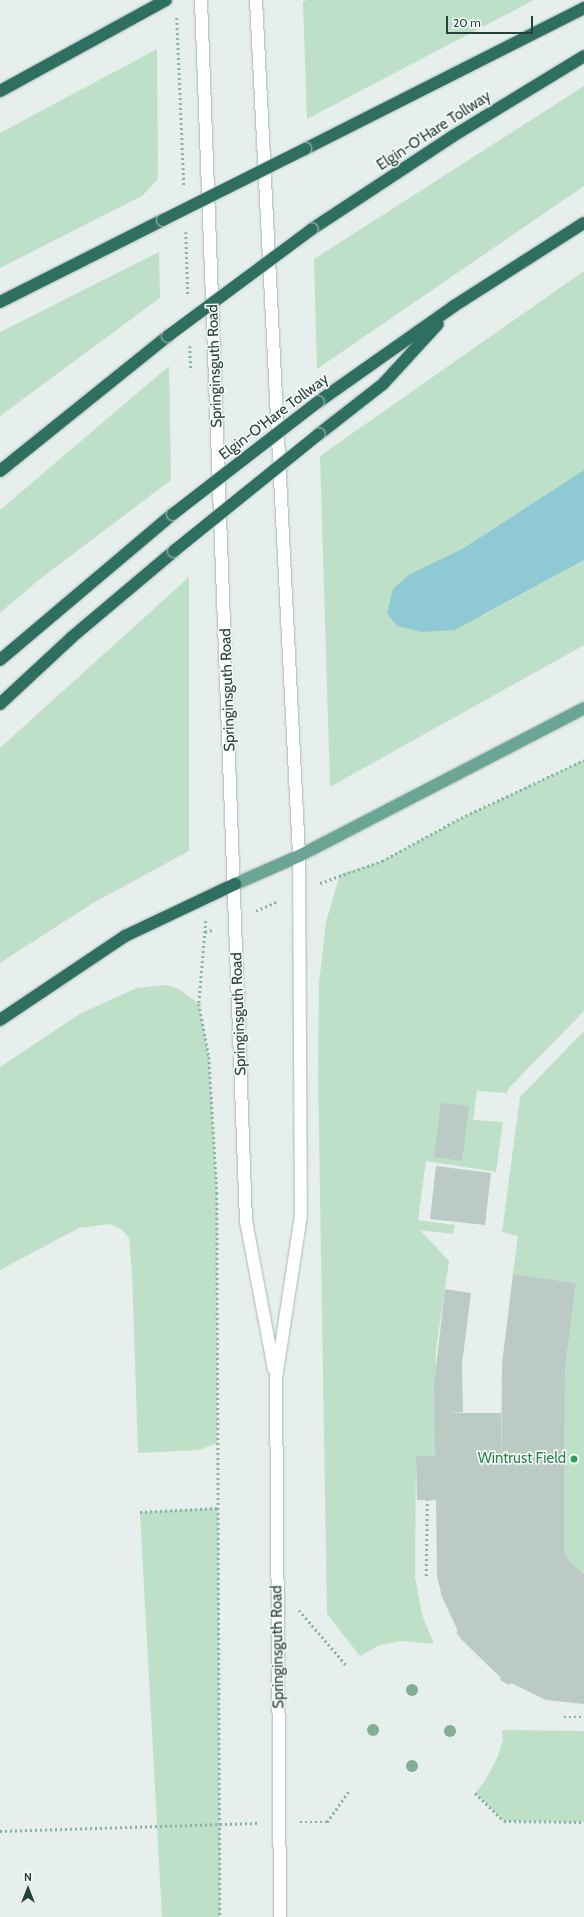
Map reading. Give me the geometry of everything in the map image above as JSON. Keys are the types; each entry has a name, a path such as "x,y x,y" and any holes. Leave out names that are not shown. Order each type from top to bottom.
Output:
{"highway":[{"path":"0,91 166,0"},
{"path":"0,302 584,8"},
{"name":"Elgin-O'Hare Tollway","path":"0,471 168,336 312,229 453,136 584,56"},
{"name":"Elgin-O'Hare Tollway","path":"0,660 173,514 318,402 454,306 584,223"},
{"path":"0,704 72,637 174,551 383,384 454,306"},
{"path":"0,1020 125,936 235,884"}],"main road":[{"path":"235,884 299,856 584,708"}],"street":[{"name":"Springinsguth Road","path":"201,0 235,884 246,1220 276,1378"},
{"name":"Springinsguth Road","path":"256,0 299,856 301,1215 276,1378 280,1917"}],"path":[{"path":"220,1917 217,1193 209,1057 199,1004 206,932 340,874 382,861 461,818 584,760"},
{"path":"426,1576 427,1500"},
{"path":"140,1512 218,1508"},
{"path":"277,1585 347,1666"},
{"path":"564,1717 584,1717"},
{"path":"0,1831 327,1822 348,1792"},
{"path":"475,1793 504,1821 584,1822"}],"green space":[{"path":"306,0 534,0 307,119 303,2"},
{"path":"157,49 158,179 142,196 0,268 0,133"},
{"path":"584,86 584,186 317,369 314,259"},
{"path":"159,252 160,298 0,416 0,332"},
{"path":"584,271 584,470 462,549 410,574 482,616 584,560 584,645 330,787 320,456"},
{"path":"169,366 171,480 40,579 0,613 0,510"},
{"path":"189,577 189,851 93,903 0,963 0,748"},
{"path":"584,760 584,1011 508,1089 507,1093 477,1091 473,1120 503,1122 496,1172 426,1161 418,1220 455,1225 453,1234 420,1230 449,1261 436,1350 435,1456 416,1456 415,1576 422,1615 434,1644 401,1641 380,1645 360,1656 327,1614 318,1073 319,983 326,922 340,874 382,861 461,818"},
{"path":"165,985 179,989 199,1004 209,1057 217,1193 217,1443 199,1450 138,1453 132,1272 129,1238 121,1229 110,1224 79,1228 0,1270 0,1067 81,1013 137,988"},
{"path":"584,1031 584,1574 570,1562 564,1550 565,1369 576,1283 513,1274 518,1236 502,1232 520,1097"},
{"path":"218,1508 220,1917 162,1917 140,1512"},
{"path":"502,1730 584,1731 584,1822 504,1821 475,1793 485,1781 498,1756 503,1740"}],"water":[{"path":"584,470 584,560 455,630 422,632 397,626 387,613 393,589 410,574 462,549"}],"building":[{"path":"441,1103 469,1106 462,1161 434,1157"},
{"path":"436,1166 491,1173 485,1225 430,1219"},
{"path":"513,1274 576,1283 565,1369 564,1550 570,1562 584,1574 584,1704 546,1700 511,1683 509,1685 500,1680 501,1678 462,1640 456,1632 458,1631 442,1597 437,1576 436,1500 417,1500 416,1456 435,1456 434,1385 445,1289 471,1293 462,1364 463,1412 448,1413 501,1413 501,1482 502,1364"}],"place":[{"name":"Wintrust Field","path":"574,1459"}]}
